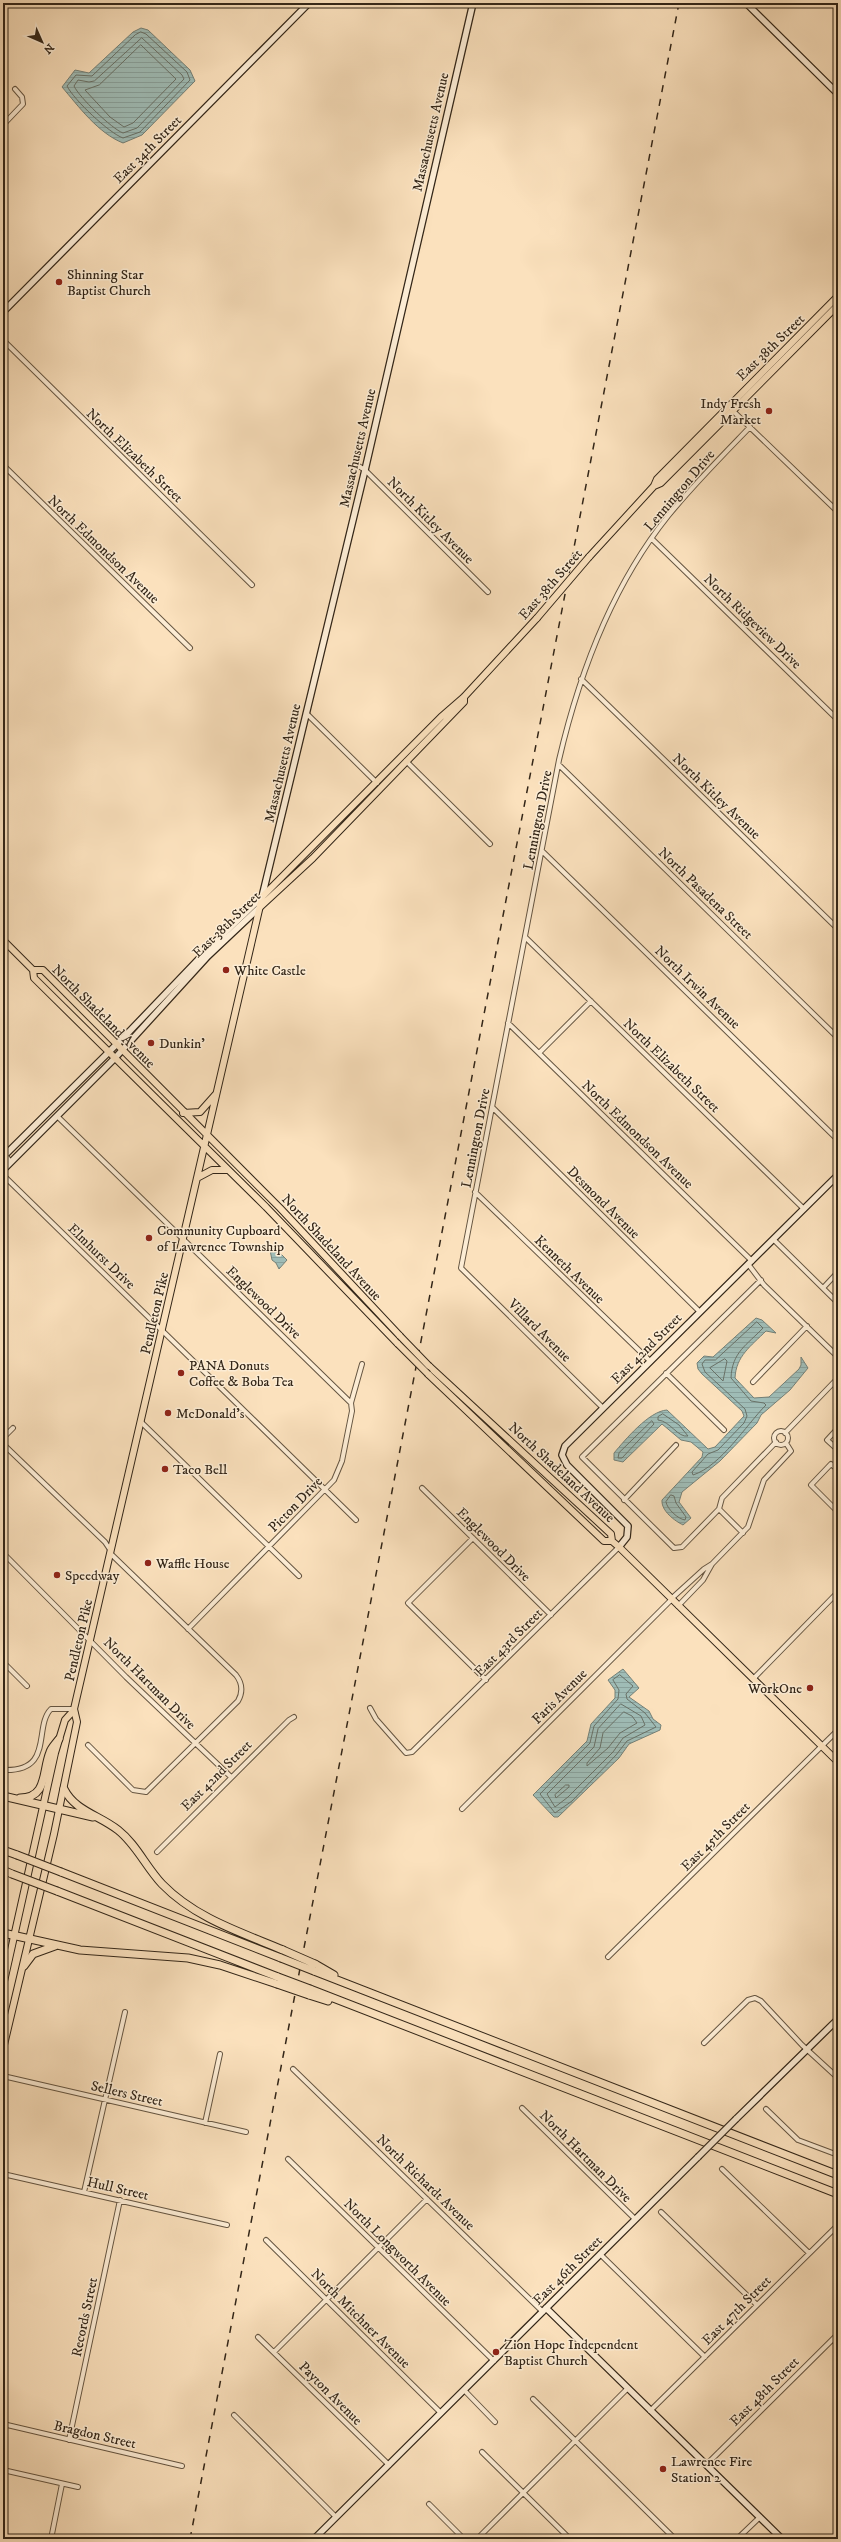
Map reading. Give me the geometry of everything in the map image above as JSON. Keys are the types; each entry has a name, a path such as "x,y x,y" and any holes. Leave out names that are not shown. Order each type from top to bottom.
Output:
{"highway":[{"path":"12,1798 26,1798 38,1792 43,1782 50,1751 59,1739"},
{"path":"64,1788 68,1798 76,1805 99,1818 125,1836 158,1879 186,1905 205,1917 283,1950 350,1984 838,2175"},
{"path":"3,1796 99,1818"},
{"path":"3,1850 282,1958 314,1967"},
{"path":"3,1870 278,1981 380,2017 838,2194"},
{"path":"3,1933 57,1946 90,1951 150,1953 188,1958 278,1981"},
{"path":"24,1966 33,1954 57,1946"},
{"path":"3,1948 8,1959"}],"main road":[{"name":"East 34th Street","path":"3,312 309,3"},
{"name":"Massachusetts Avenue","path":"262,897 365,470 473,3"},
{"path":"746,3 838,94"},
{"name":"East 38th Street","path":"4,1155 116,1044 217,940 460,699 464,697 537,618 589,557 654,486 657,479 727,406 838,296"},
{"name":"East 38th Street","path":"654,486 661,483 838,305"},
{"name":"East 38th Street","path":"3,1170 115,1058 208,956 313,858 405,761 464,702 464,697"},
{"name":"Pendleton Pike","path":"3,2049 24,1966 64,1788 77,1722 74,1710 262,897"},
{"name":"North Shadeland Avenue","path":"3,940 33,970 34,978 205,1146 428,1374 604,1541 612,1541 619,1547 838,1762"},
{"name":"North Shadeland Avenue","path":"33,970 43,970 183,1113 284,1212 400,1336 430,1366 611,1534 612,1541"},
{"path":"183,1113 191,1114 202,1111 217,1092"},
{"path":"197,1178 212,1170 228,1170"},
{"name":"East 42nd Street","path":"619,1547 627,1537 628,1526 567,1466 562,1455 567,1443 774,1240 838,1175"},
{"name":"Pendleton Pike","path":"3,1986 13,1935 59,1739 65,1720 74,1710"},
{"name":"East 46th Street","path":"314,2539 838,2019"},
{"name":"North Richardt Avenue","path":"544,2310 628,2388 782,2539"}],"street":[{"path":"3,125 22,104 22,97 15,89"},
{"name":"North Elizabeth Street","path":"3,340 252,585"},
{"path":"727,406 838,512"},
{"name":"Lennington Drive","path":"461,1268 559,765 568,722 581,679 613,606 652,539 690,490 750,427"},
{"name":"North Edmondson Avenue","path":"3,465 190,648"},
{"name":"North Kitley Avenue","path":"356,465 365,470 488,592"},
{"name":"North Ridgeview Drive","path":"652,539 838,720"},
{"name":"North Kitley Avenue","path":"581,679 838,929"},
{"path":"306,713 377,782"},
{"path":"405,761 490,844"},
{"name":"North Pasadena Street","path":"559,765 838,1038"},
{"name":"North Irwin Avenue","path":"542,851 838,1140"},
{"name":"North Elizabeth Street","path":"525,937 804,1209"},
{"path":"539,1053 590,1001"},
{"name":"North Edmondson Avenue","path":"508,1023 750,1263 761,1280 838,1356"},
{"name":"Desmond Avenue","path":"492,1107 700,1312"},
{"name":"Englewood Drive","path":"57,1116 351,1404"},
{"path":"4,1155 11,1162"},
{"name":"Elmhurst Drive","path":"3,1175 356,1520"},
{"name":"Kenneth Avenue","path":"476,1192 650,1361"},
{"path":"774,1240 838,1303"},
{"name":"Villard Avenue","path":"461,1268 603,1408"},
{"path":"823,1288 838,1272"},
{"path":"724,1430 666,1373 761,1280"},
{"path":"753,1382 807,1326"},
{"name":"Picton Drive","path":"188,1629 334,1480 341,1466 352,1412 351,1404 362,1364"},
{"name":"North Shadeland Avenue","path":"666,1373 582,1458 671,1546 677,1548 682,1546 719,1509"},
{"path":"743,1533 719,1509 722,1498 776,1442 776,1434 785,1433 838,1378"},
{"path":"141,1422 298,1576"},
{"path":"3,1438 13,1428"},
{"path":"838,1428 827,1440 838,1450"},
{"name":"Faris Avenue","path":"462,1809 671,1599 704,1569 712,1564 743,1533 752,1518 764,1480 791,1451 786,1443 788,1438 785,1433"},
{"path":"776,1442 780,1445 786,1443"},
{"path":"3,1444 105,1542 111,1553 134,1578 237,1677 242,1687 241,1696 149,1790 141,1792 131,1789 88,1745"},
{"path":"624,1500 676,1446"},
{"path":"838,1470 831,1464 811,1484 838,1512"},
{"name":"Englewood Drive","path":"422,1488 551,1615"},
{"path":"472,1538 408,1603 486,1680"},
{"name":"East 43rd Street","path":"370,1708 376,1719 406,1753 412,1752 619,1547"},
{"name":"North Hartman Drive","path":"3,1553 231,1777"},
{"name":"Faris Avenue","path":"678,1606 703,1580 712,1564"},
{"path":"753,1679 838,1592"},
{"path":"3,1662 27,1686"},
{"path":"3,1770 22,1767 34,1759 42,1743 46,1715 51,1709 74,1710"},
{"name":"East 42nd Street","path":"157,1852 231,1777 294,1717"},
{"name":"East 45th Street","path":"608,1958 838,1730"},
{"path":"704,2043 748,2000 755,1998 761,2001 838,2078"},
{"path":"84,2192 125,2012"},
{"path":"205,2123 220,2054"},
{"name":"North Richardt Avenue","path":"293,2069 544,2310"},
{"name":"Sellers Street","path":"3,2076 246,2132"},
{"name":"North Hartman Drive","path":"522,2108 635,2219"},
{"path":"766,2109 798,2140 838,2155"},
{"name":"North Longworth Avenue","path":"288,2159 494,2361"},
{"path":"722,2169 809,2254"},
{"name":"Hull Street","path":"3,2174 227,2225"},
{"path":"274,2352 427,2199"},
{"name":"Records Street","path":"70,2440 120,2200"},
{"path":"662,2212 757,2305"},
{"name":"East 47th Street","path":"650,2411 838,2225"},
{"name":"North Mitchner Avenue","path":"266,2240 441,2412"},
{"path":"600,2254 705,2357"},
{"name":"East 48th Street","path":"706,2464 838,2334"},
{"name":"Payton Avenue","path":"258,2337 389,2465"},
{"path":"833,2339 838,2344"},
{"path":"477,2539 628,2388"},
{"path":"464,2390 496,2422"},
{"path":"533,2399 675,2539"},
{"path":"234,2415 336,2517"},
{"name":"Bragdon Street","path":"3,2424 182,2466"},
{"path":"482,2452 570,2539"},
{"path":"3,2470 78,2487"},
{"path":"51,2539 62,2484"},
{"path":"429,2504 464,2539"},
{"path":"737,2539 760,2517"}],"water":[{"path":"141,28 148,30 190,70 195,81 142,135 123,143 114,139 97,126 62,87 75,70 89,73 133,32"},
{"path":"275,1248 287,1260 279,1269 276,1263 272,1260 270,1250"},
{"path":"756,1318 762,1320 776,1333 766,1331 745,1352 738,1363 735,1378 754,1398 769,1397 799,1369 801,1365 801,1357 808,1368 790,1390 761,1415 757,1423 720,1461 682,1492 679,1502 691,1518 683,1525 666,1512 662,1504 662,1500 702,1457 703,1452 691,1442 681,1440 662,1424 623,1462 614,1460 614,1453 645,1421 653,1415 667,1410 708,1449 715,1447 744,1416 742,1411 702,1374 698,1369 697,1363 704,1356 713,1357"},
{"path":"623,1669 639,1688 629,1697 649,1711 653,1719 661,1725 660,1730 629,1744 619,1758 558,1817 554,1817 533,1795 587,1741 591,1724 615,1698 615,1690 608,1680"}],"railway":[{"path":"190,2539 679,3"}],"place":[{"name":"Shinning Star Baptist Church","path":"59,282"},
{"name":"Indy Fresh Market","path":"769,411"},
{"name":"White Castle","path":"226,970"},
{"name":"Dunkin'","path":"151,1043"},
{"name":"Community Cupboard of Lawrence Township","path":"149,1238"},
{"name":"PANA Donuts Coffee & Boba Tea","path":"181,1373"},
{"name":"McDonald's","path":"168,1413"},
{"name":"Taco Bell","path":"165,1469"},
{"name":"Waffle House","path":"148,1563"},
{"name":"Speedway","path":"57,1575"},
{"name":"WorkOne","path":"810,1688"},
{"name":"Zion Hope Independent Baptist Church","path":"496,2352"},
{"name":"Lawrence Fire Station 2","path":"663,2469"}]}
